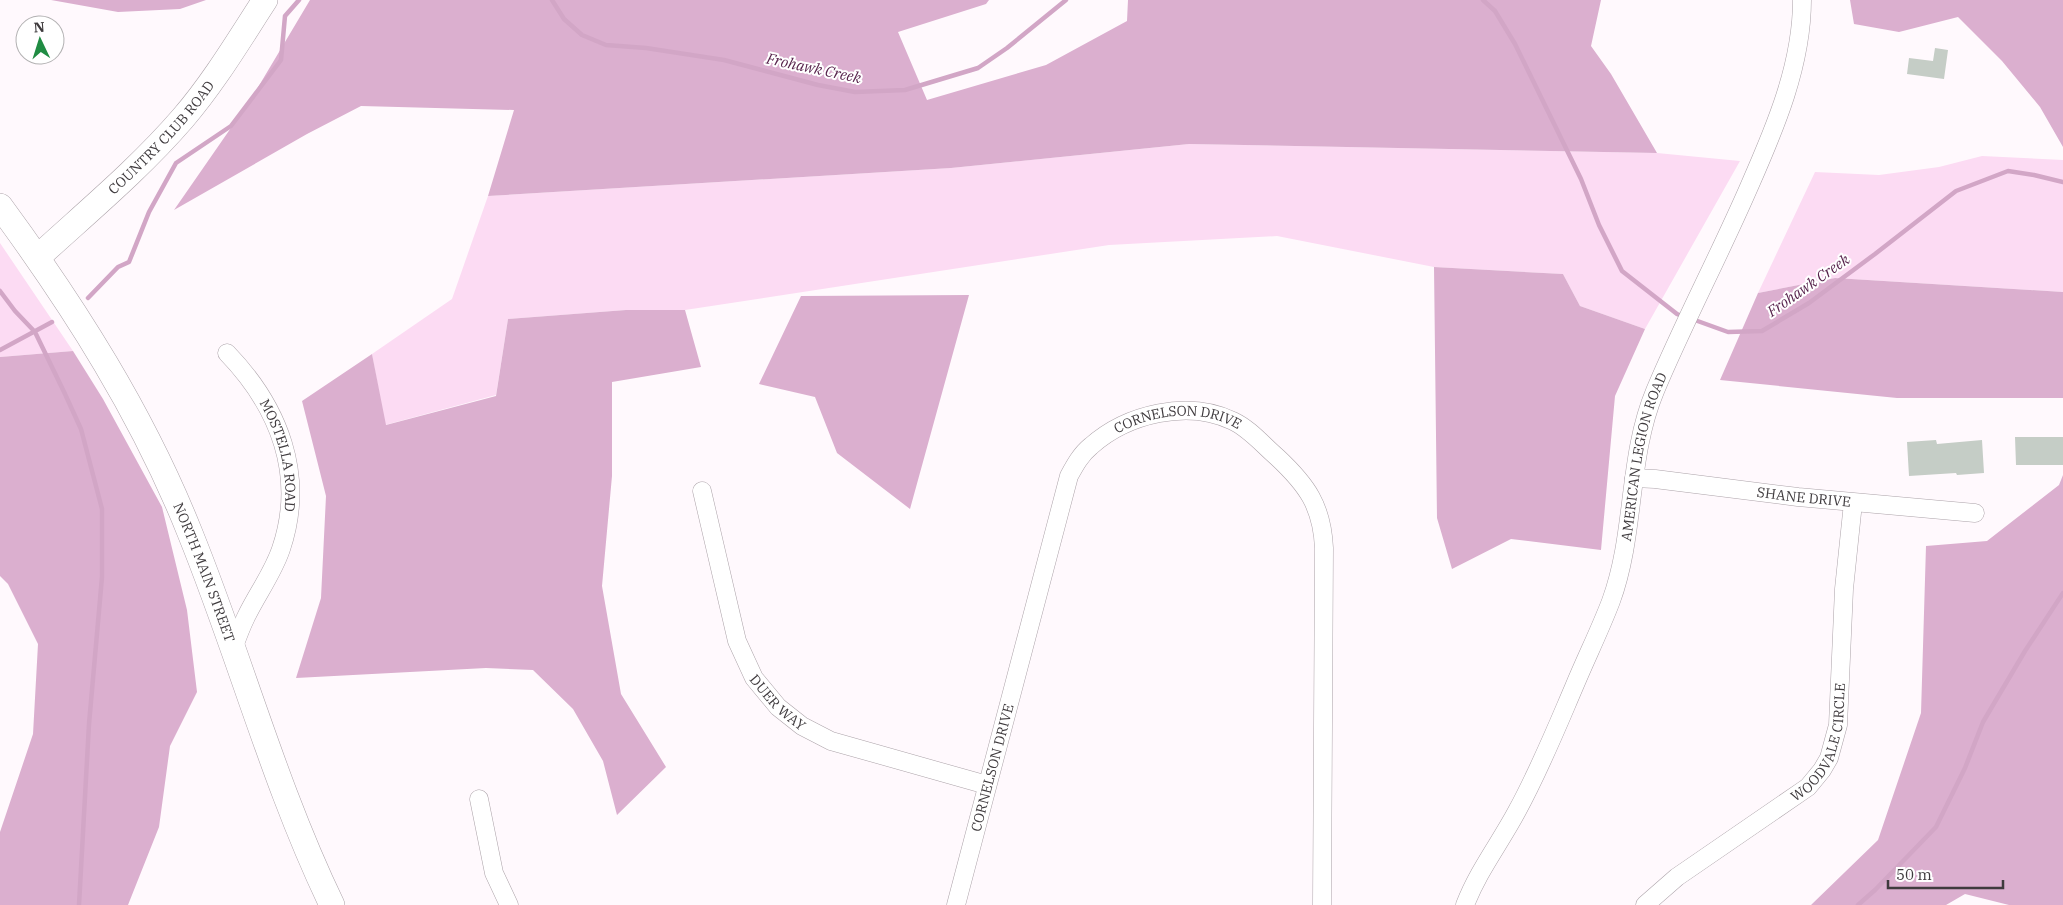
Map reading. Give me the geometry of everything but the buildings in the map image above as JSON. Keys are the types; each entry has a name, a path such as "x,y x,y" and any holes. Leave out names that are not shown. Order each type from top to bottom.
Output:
{"main road":[{"name":"COUNTRY CLUB ROAD","path":"38,258 150,153 182,120 218,73 265,0"},
{"name":"NORTH MAIN STREET","path":"0,206 38,258 113,375 154,451 190,532 290,808 312,863 332,905"}],"street":[{"name":"AMERICAN LEGION ROAD","path":"1465,905 1479,873 1517,812 1540,766 1610,603 1624,553 1643,425 1654,393 1700,296 1770,137 1790,78 1800,32 1802,0"},
{"name":"MOSTELLA ROAD","path":"227,353 243,371 274,418 286,448 290,481 289,514 281,548 246,616 233,649"},
{"name":"CORNELSON DRIVE","path":"956,905 1064,488 1076,462 1106,434 1130,422 1154,414 1179,411 1216,414 1234,421 1248,430 1296,475 1311,496 1322,523 1324,548 1322,905"},
{"name":"SHANE DRIVE","path":"1634,478 1853,503 1975,513"},
{"name":"DUER WAY","path":"702,492 737,641 754,678 778,707 802,726 831,741 987,785"},
{"name":"WOODVALE CIRCLE","path":"1646,905 1678,876 1808,787 1829,758 1838,725 1844,589 1853,503"},
{"path":"479,799 494,873 509,905"}],"shaded area":[{"path":"51,0 206,0 180,9 118,12"},
{"path":"310,0 989,0 986,4 898,32 927,100 1046,65 1127,21 1128,0 1601,0 1591,46 1611,74 1657,153 1189,144 951,168 488,196 514,110 361,106 307,134 174,210 251,99"},
{"path":"1850,0 2063,0 2063,147 2040,107 2002,61 1958,17 1899,32 1854,24"},
{"path":"1189,144 1657,153 1740,161 1645,329 1580,306 1563,274 1434,267 1277,236 1109,245 685,310 626,310 508,319 496,395 385,425 372,354 452,299 488,196 951,168"},
{"path":"1982,156 2063,160 2063,292 1835,278 1758,293 1815,172 1879,175 1939,167"},
{"path":"0,243 73,351 0,357"},
{"path":"1434,267 1563,274 1580,306 1645,329 1615,396 1601,550 1511,539 1452,569 1437,518"},
{"path":"1835,278 2063,292 2063,398 1897,398 1720,380 1758,293"},
{"path":"969,295 910,509 837,453 815,397 759,384 801,296"},
{"path":"626,310 685,310 701,367 612,382 612,476 602,586 621,694 666,767 617,815 603,761 573,709 533,670 486,668 296,678 321,598 326,496 302,401 372,354 386,425 496,396 508,319"},
{"path":"73,351 103,399 162,507 187,610 197,692 170,746 159,827 128,905 0,905 0,832 33,734 38,644 8,584 0,576 0,357"},
{"path":"2063,475 2063,905 2009,905 1965,894 1946,905 1811,905 1878,840 1921,713 1926,546 1987,541 2059,485"}],"waterway":[{"name":"Frohawk Creek","path":"88,298 118,267 129,262 149,212 176,163 231,126 281,60 285,16 299,0"},
{"name":"Frohawk Creek","path":"552,0 564,19 582,35 606,45 646,48 724,60 818,85 855,92 905,90 978,68 1007,48 1066,0"},
{"name":"Frohawk Creek","path":"1483,0 1495,11 1515,44 1581,179 1599,225 1622,271 1677,314 1684,317"},
{"name":"Frohawk Creek","path":"1692,319 1728,332 1762,331 1809,303 1956,191 2008,171 2063,182"},
{"path":"0,291 15,311 35,332 65,394 81,429 102,509 102,577 89,724 79,905"},
{"name":"Frohawk Creek","path":"0,350 52,322"},
{"path":"1858,905 1936,827 1965,768 1983,722 2025,651 2063,593"}]}
